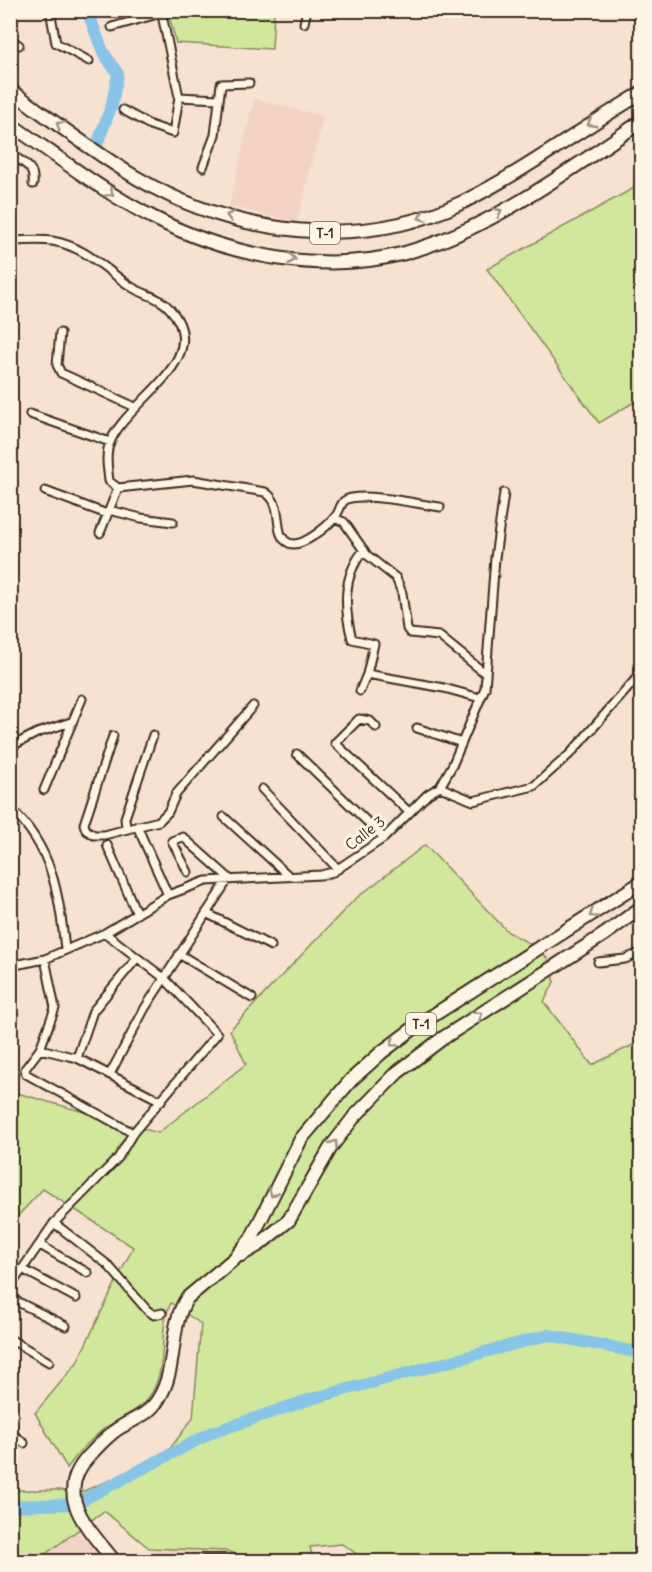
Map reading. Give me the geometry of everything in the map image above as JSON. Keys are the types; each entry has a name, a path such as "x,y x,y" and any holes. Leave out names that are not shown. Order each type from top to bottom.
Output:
{"highway":[{"name":"T-1","path":"10,90 137,178 172,196 248,222 325,233 356,232 411,221 461,203 493,186 642,93"},
{"name":"T-1","path":"10,123 116,197 156,219 221,245 246,251 291,260 340,261 404,253 462,231 513,205 642,121"},
{"name":"T-1","path":"235,1258 260,1225 285,1167 301,1139 351,1080 382,1052 418,1025 642,882"},
{"name":"T-1","path":"115,1562 75,1503 71,1494 72,1482 83,1462 112,1433 147,1413 159,1398 168,1378 179,1312 187,1298 235,1258 260,1245 290,1220 331,1147 354,1117 398,1072 443,1038 605,934 642,907"}],"main road":[{"path":"204,1562 231,1562"}],"street":[{"path":"50,10 56,43 89,61"},
{"path":"304,23 307,10"},
{"path":"112,27 161,12 179,97 173,133 150,125 123,110"},
{"path":"10,39 19,45"},
{"path":"203,167 215,135 221,84 249,83"},
{"path":"179,97 218,99"},
{"path":"10,153 31,168 34,173 33,184"},
{"path":"10,241 35,240 72,246 131,286 160,300 170,308 177,319 183,347 169,372 135,407 110,442 107,466 109,481 118,488 193,480 265,492 274,497 282,536 287,543 295,544 309,539 334,518 345,501 351,498 390,499 440,507"},
{"path":"60,333 57,365 61,373 135,407"},
{"path":"30,414 110,442"},
{"path":"100,533 118,488"},
{"path":"45,491 108,512 173,522"},
{"name":"Calle 3","path":"10,966 45,959 105,933 168,895 206,881 321,875 338,869 384,838 428,794 441,787 485,688 495,558 504,493"},
{"path":"334,518 344,522 364,550 381,568 396,578 402,593 407,629 410,633 439,636 486,674"},
{"path":"360,691 367,674 374,644 352,639 348,623 346,584 354,562 364,550"},
{"path":"441,787 473,801 534,786 571,753 642,672"},
{"path":"367,674 444,688 480,698"},
{"path":"44,790 82,699"},
{"path":"113,735 84,826 87,831 97,835 155,824 162,819 176,794 253,706"},
{"path":"376,727 370,721 359,719 335,743 409,812"},
{"path":"10,747 37,733 71,722"},
{"path":"417,728 462,743"},
{"path":"126,828 126,818 153,735"},
{"path":"297,754 384,838"},
{"path":"261,789 338,869"},
{"path":"13,813 39,839 49,861 62,922 65,950"},
{"path":"224,817 289,876"},
{"path":"137,826 168,895"},
{"path":"110,1074 133,1028 230,878 183,837 172,841 188,872"},
{"path":"107,845 137,914"},
{"path":"206,913 271,946"},
{"path":"10,1287 24,1270 54,1223 118,1158 133,1133 217,1034 164,978 105,933"},
{"path":"598,962 625,959 642,952"},
{"path":"179,954 252,998"},
{"path":"77,1058 93,1011 138,958"},
{"path":"45,959 55,1008 40,1048 25,1069 26,1074 133,1133"},
{"path":"40,1048 77,1058 161,1101"},
{"path":"54,1223 108,1265 147,1310 154,1314 162,1313"},
{"path":"40,1245 87,1273"},
{"path":"24,1270 76,1298"},
{"path":"10,1298 66,1326"},
{"path":"10,1339 49,1362"},
{"path":"10,1432 24,1443"}],"shaded area":[{"path":"254,99 323,116 297,223 229,206"},
{"path":"90,1521 107,1545 117,1552 136,1557 173,1545 223,1549 226,1561 36,1562"}],"green space":[{"path":"168,11 274,11 272,49 176,43"},
{"path":"641,184 641,398 599,423 487,269"},
{"path":"425,845 508,932 540,949 554,968 554,982 544,1002 592,1065 641,1041 641,1561 367,1561 342,1544 310,1547 313,1561 254,1561 227,1551 149,1548 104,1511 36,1561 11,1561 11,1490 59,1490 79,1493 163,1458 193,1418 201,1324 171,1303 165,1323 159,1374 152,1392 135,1410 94,1437 67,1468 35,1413 76,1364 133,1247 43,1189 11,1223 10,1091 158,1133 246,1064 230,1030 354,900"}],"waterway":[{"path":"87,10 103,52 118,74 112,104 97,145"},
{"path":"10,1506 75,1504 211,1433 311,1399 548,1335 642,1353"}]}
